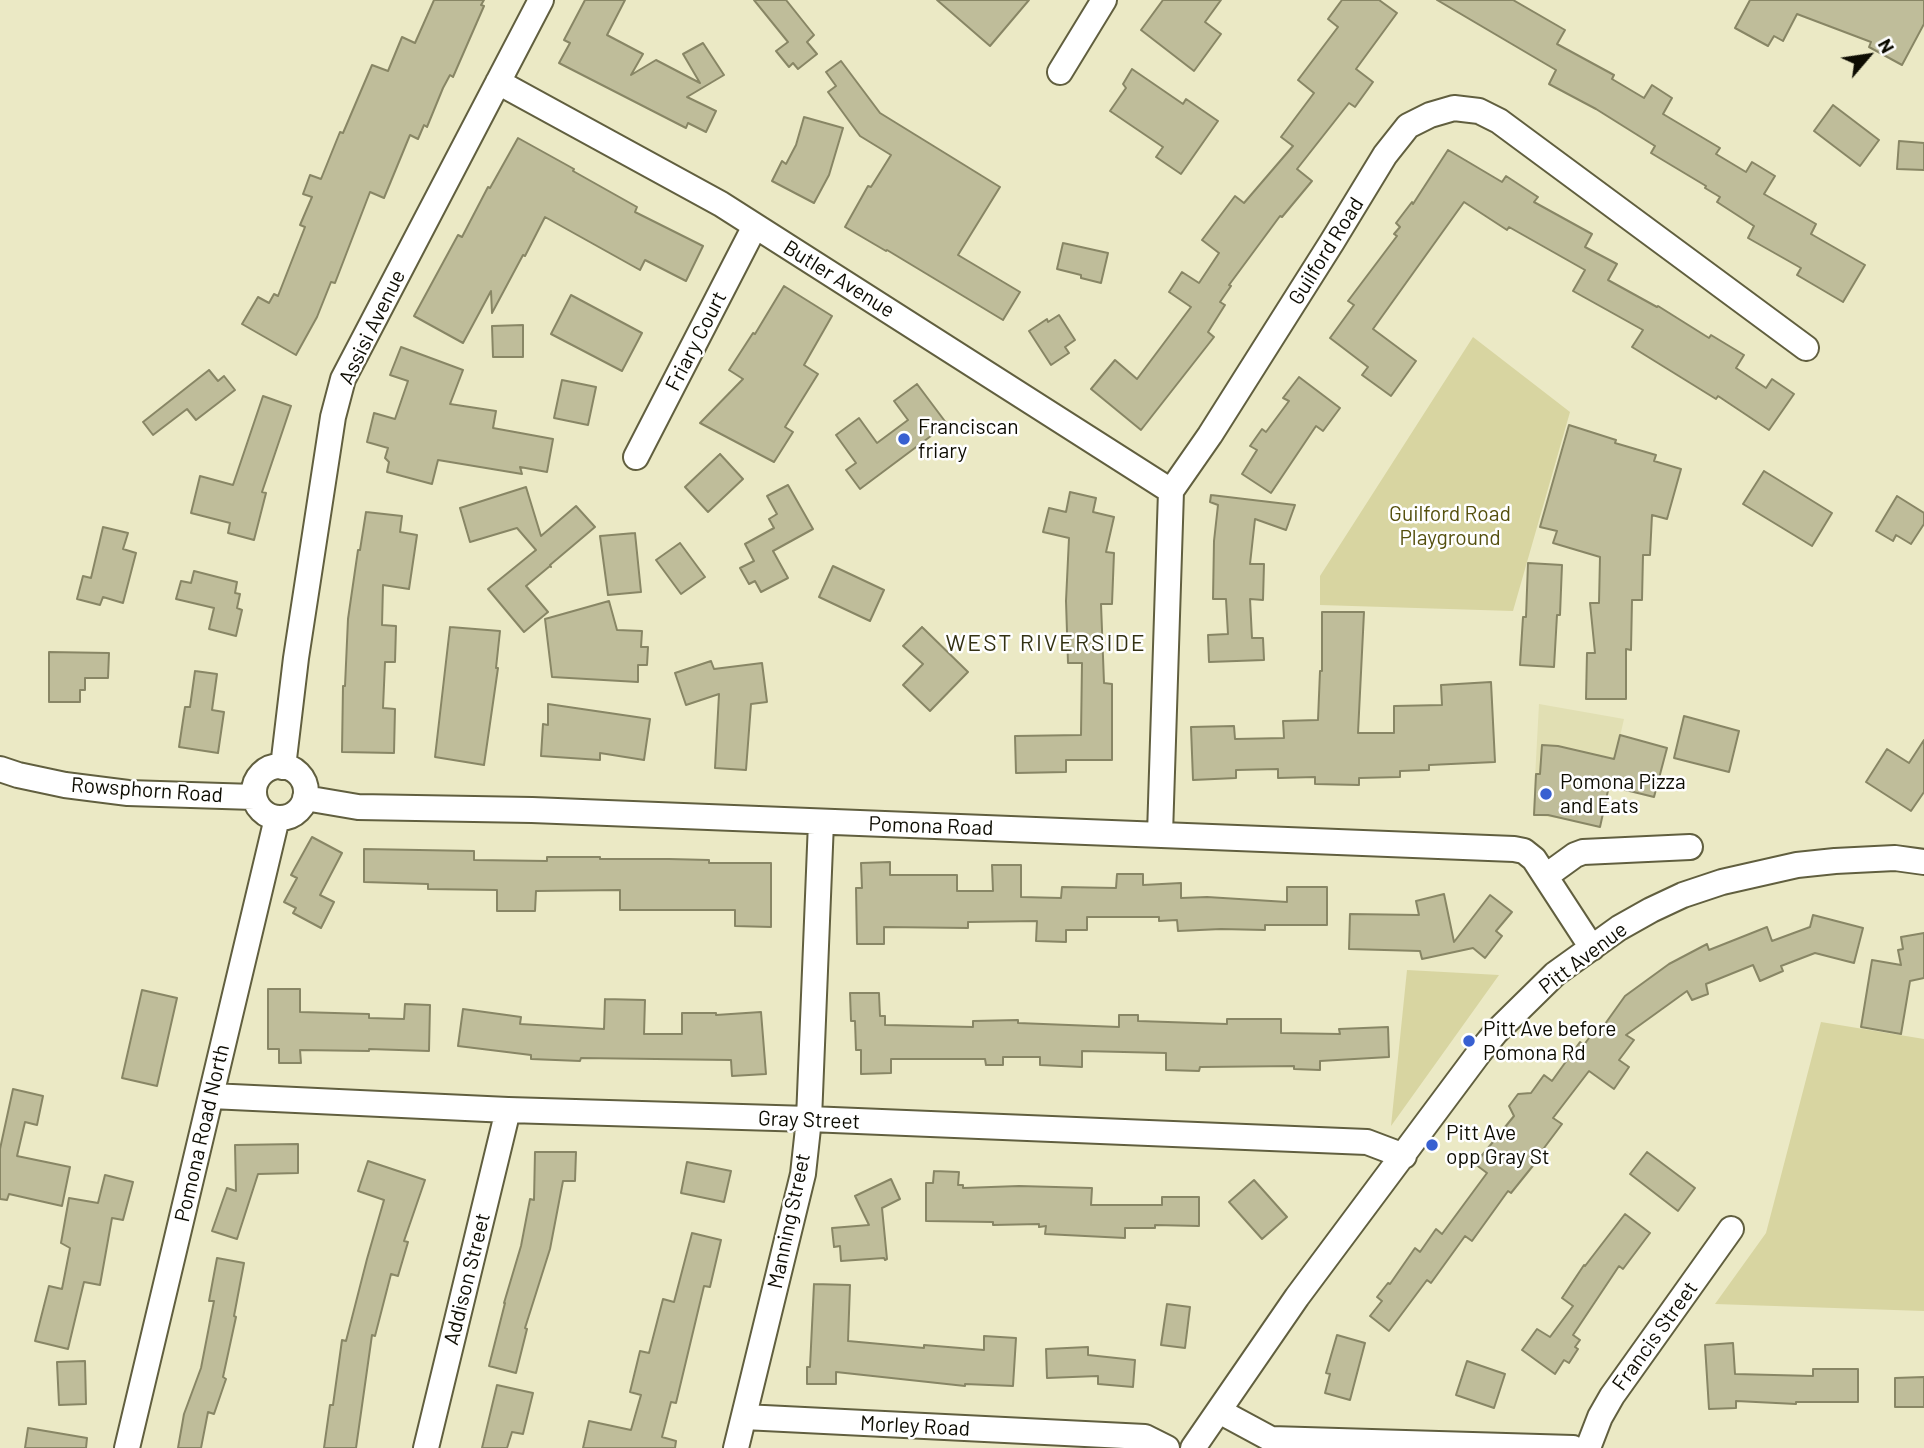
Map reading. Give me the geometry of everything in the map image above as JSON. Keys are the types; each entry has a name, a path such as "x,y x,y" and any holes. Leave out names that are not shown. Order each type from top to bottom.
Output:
{"street":[{"name":"Assisi Avenue","path":"283,767 332,417 343,379 541,0"},
{"path":"1060,72 1104,0"},
{"name":"Butler Avenue","path":"498,82 721,204 1171,491"},
{"name":"Guilford Road","path":"1171,491 1210,435 1385,155 1408,126 1430,115 1454,108 1479,111 1499,121 1806,348"},
{"name":"Friary Court","path":"636,457 755,226"},
{"path":"1160,834 1171,491"},
{"path":"283,767 298,774 305,790 305,798 297,811 285,818 269,816 262,811 254,797 256,781 261,774 283,767"},
{"name":"Rowsphorn Road","path":"0,769 65,785 116,791 254,797"},
{"name":"Pomona Road","path":"305,798 358,807 532,810 1514,849 1524,851 1534,859 1592,948"},
{"name":"Pomona Road North","path":"127,1448 277,818"},
{"name":"Manning Street","path":"736,1448 803,1174 809,1119 821,822"},
{"path":"1546,876 1583,852 1690,847"},
{"name":"Pitt Avenue","path":"1193,1448 1297,1297 1479,1053 1496,1032 1555,974 1619,928 1651,910 1683,895 1722,882 1797,865 1835,861 1895,858 1924,862"},
{"name":"Gray Street","path":"211,1097 1367,1142 1404,1156"},
{"name":"Addison Street","path":"426,1448 508,1110"},
{"name":"Francis Street","path":"1588,1448 1612,1396 1731,1229"},
{"path":"1219,1411 1271,1438 1573,1448"},
{"name":"Morley Road","path":"744,1417 1145,1437 1167,1448"}],"shaded area":[{"path":"1539,704 1624,719 1600,824 1533,815"}],"green space":[{"name":"Guilford Road Playground","path":"1473,337 1570,412 1513,611 1320,605 1320,576"},
{"path":"1407,970 1499,975 1391,1126"},
{"path":"1821,1022 1924,1039 1924,1311 1715,1304 1766,1233"}],"building":[{"path":"434,0 484,0 481,5 484,6 453,77 450,75 443,88 427,127 424,125 418,139 410,135 384,198 370,192 335,283 331,282 317,317 296,355 242,324 258,297 269,303 274,294 278,296 305,227 300,225 312,197 303,194 310,175 321,179 372,65 388,71 402,37 415,43"},
{"path":"585,0 625,0 607,35 643,54 631,75 656,60 700,83 683,54 703,43 724,75 687,97 716,111 706,132 688,123 686,128 559,63 570,43 564,40"},
{"path":"754,0 786,0 814,35 807,42 817,54 798,69 793,63 789,67 776,51 788,42"},
{"path":"937,0 1029,0 990,46"},
{"path":"1163,0 1221,0 1205,22 1221,34 1194,71 1141,30"},
{"path":"1342,0 1379,0 1397,13 1356,69 1373,82 1355,107 1349,103 1297,169 1312,181 1282,217 1280,216 1229,285 1231,286 1220,302 1225,305 1208,332 1214,337 1141,430 1091,389 1115,360 1137,379 1191,307 1169,292 1182,272 1199,283 1219,253 1202,240 1235,196 1244,203 1293,146 1281,137 1314,93 1298,80 1338,27 1328,19"},
{"path":"1437,0 1513,0 1565,30 1557,44 1614,75 1612,79 1644,98 1652,85 1672,98 1663,114 1720,148 1716,154 1746,172 1752,162 1775,176 1764,194 1816,224 1811,234 1865,265 1843,302 1797,275 1801,268 1748,238 1754,226 1717,202 1720,197 1705,188 1706,186 1651,153 1655,146 1596,109 1549,84 1556,70"},
{"path":"1750,0 1924,0 1924,24 1902,65 1869,47 1871,42 1797,14 1783,41 1774,36 1768,46 1735,28"},
{"path":"841,61 880,113 1000,187 958,255 1020,292 1003,320 845,227 868,186 871,187 891,155 860,136 828,92 836,86 826,72"},
{"path":"1132,69 1183,104 1186,99 1218,121 1181,174 1156,157 1163,147 1110,111 1126,88 1123,84"},
{"path":"1833,105 1879,140 1860,166 1814,131"},
{"path":"804,117 843,128 829,175 814,203 772,181 782,161 786,164 796,145"},
{"path":"518,138 637,207 635,212 703,246 686,281 645,260 640,270 545,217 492,313 491,291 463,343 414,316 458,235 462,237"},
{"path":"1899,141 1924,143 1924,170 1897,169"},
{"path":"1448,150 1502,182 1506,176 1538,197 1534,202 1592,234 1585,247 1617,264 1608,280 1744,355 1736,368 1766,388 1772,379 1794,394 1769,430 1718,396 1716,399 1632,347 1643,330 1573,291 1585,270 1509,227 1507,230 1464,202 1373,329 1416,361 1391,396 1362,375 1368,367 1330,338 1354,305 1348,301 1397,236 1394,234 1400,227 1396,223 1412,202 1413,204"},
{"path":"1063,243 1108,253 1101,283 1057,269"},
{"path":"784,286 832,316 804,365 818,374 785,427 793,432 774,462 700,423 743,379 729,370"},
{"path":"571,295 642,333 622,371 551,334"},
{"path":"1059,315 1075,340 1065,347 1069,353 1051,365 1029,331 1047,319 1048,322"},
{"path":"523,325 523,357 493,357 492,326"},
{"path":"401,347 463,370 450,404 496,411 493,428 553,439 547,472 520,467 522,474 438,460 432,484 387,472 389,462 385,458 388,448 367,442 374,413 395,419 408,381 390,375"},
{"path":"209,370 218,381 224,376 235,390 196,420 187,409 153,435 143,422"},
{"path":"1299,377 1340,408 1323,431 1316,426 1271,493 1242,474 1257,450 1250,446 1262,429 1266,432 1289,401 1283,398"},
{"path":"562,380 596,387 588,425 554,418"},
{"name":"Franciscan friary","path":"917,384 947,424 860,489 846,470 856,463 836,435 859,418 877,443 908,420 894,401"},
{"path":"263,396 291,406 262,492 266,493 254,540 228,533 230,523 191,513 200,476 233,485"},
{"path":"1569,425 1656,455 1654,461 1681,469 1667,519 1652,515 1650,555 1643,555 1642,600 1632,600 1631,650 1626,649 1626,699 1586,699 1587,653 1595,653 1590,603 1599,603 1600,557 1553,543 1557,531 1540,527"},
{"path":"720,454 743,479 708,512 685,487"},
{"path":"1764,471 1832,513 1812,546 1743,504"},
{"path":"788,485 813,529 773,551 788,578 761,592 755,581 749,584 740,568 754,561 745,544 774,528 769,519 777,514 767,496"},
{"path":"526,487 541,536 576,506 595,527 526,586 548,612 524,632 488,589 536,550 517,528 470,542 460,508"},
{"path":"1070,492 1096,498 1093,512 1114,517 1106,552 1114,553 1112,604 1101,604 1104,683 1112,684 1112,760 1066,760 1066,772 1016,773 1015,736 1081,735 1082,663 1068,663 1066,601 1069,538 1043,532 1049,508 1066,512"},
{"path":"1211,495 1295,505 1286,530 1255,519 1250,564 1264,564 1263,600 1250,599 1252,638 1263,638 1264,660 1209,662 1208,635 1228,634 1226,599 1213,599 1218,505 1210,502"},
{"path":"1897,496 1924,513 1924,524 1911,544 1896,535 1893,541 1876,531"},
{"path":"366,512 402,516 400,532 417,535 409,589 383,585 382,625 396,626 395,662 385,662 383,708 395,709 394,753 342,752 348,619"},
{"path":"103,527 128,533 123,549 136,553 123,603 103,597 100,605 77,599 83,576 91,578"},
{"path":"635,533 641,592 608,595 600,536"},
{"path":"680,543 705,577 681,594 656,560"},
{"path":"1528,563 1562,565 1554,667 1520,665 1523,617 1526,617"},
{"path":"833,566 884,590 870,621 819,597"},
{"path":"194,571 237,582 235,593 240,594 237,608 242,610 236,636 209,629 214,608 176,599 181,581 191,583"},
{"path":"609,601 617,630 642,631 641,647 648,647 647,665 638,665 638,682 552,677 545,619"},
{"path":"1322,612 1364,612 1358,733 1394,733 1394,706 1442,705 1441,685 1491,682 1495,762 1429,765 1429,770 1400,771 1400,777 1359,778 1359,785 1315,784 1315,777 1278,778 1278,769 1236,770 1236,778 1193,780 1191,727 1234,726 1235,739 1284,738 1283,721 1318,720 1322,671"},
{"path":"450,627 500,631 498,668 484,765 435,757"},
{"path":"922,627 968,672 930,711 903,685 923,664 903,646"},
{"path":"49,652 109,653 108,678 85,678 85,690 80,690 80,702 49,702"},
{"path":"711,661 714,669 762,663 767,702 751,704 746,770 715,768 719,694 686,705 675,673"},
{"path":"195,671 217,674 212,710 224,712 218,753 179,747 185,707 190,707"},
{"path":"548,704 650,719 644,760 600,753 600,760 541,756 543,724 548,725"},
{"path":"1684,716 1739,731 1729,772 1674,758"},
{"path":"1620,735 1667,748 1654,797 1609,786 1600,827 1548,815 1534,815 1536,774 1540,774 1542,745 1614,759"},
{"path":"1924,740 1924,792 1911,811 1866,782 1887,749 1909,763"},
{"path":"312,837 342,853 320,895 334,902 321,928 293,913 296,908 284,902 297,878 291,875"},
{"path":"364,849 474,851 474,860 547,861 547,857 600,857 709,860 709,863 771,863 771,927 735,926 735,910 620,910 620,890 536,891 535,911 497,911 497,890 428,889 428,884 364,882"},
{"path":"890,862 890,875 957,875 957,891 993,891 992,865 1021,865 1021,897 1061,898 1062,887 1116,888 1117,874 1143,874 1143,885 1181,883 1181,898 1287,902 1287,887 1327,887 1327,925 1265,925 1265,930 1178,931 1177,920 1159,921 1159,917 1087,917 1087,930 1066,930 1066,942 1036,941 1037,921 968,922 968,928 884,927 884,944 857,944 856,888 862,888 861,863"},
{"path":"1444,894 1454,942 1490,895 1512,912 1496,931 1502,936 1485,958 1473,948 1422,959 1420,951 1349,949 1350,914 1419,915 1416,901"},
{"path":"1813,915 1863,928 1854,963 1815,953 1781,966 1783,971 1760,981 1753,965 1706,984 1708,994 1692,1000 1687,991 1626,1035 1634,1040 1619,1060 1629,1067 1614,1089 1589,1071 1553,1118 1562,1124 1538,1156 1540,1157 1511,1193 1508,1191 1472,1241 1465,1236 1431,1283 1427,1280 1389,1331 1370,1316 1382,1301 1377,1297 1388,1283 1390,1284 1415,1248 1420,1252 1436,1229 1442,1234 1487,1173 1475,1164 1514,1116 1509,1106 1518,1094 1531,1093 1544,1075 1552,1081 1580,1042 1584,1045 1596,1028 1600,1031 1625,996 1669,964 1707,944 1709,950 1767,927 1772,941 1810,927"},
{"path":"1924,933 1924,978 1910,981 1901,1034 1861,1027 1872,960 1901,965 1898,950 1903,949 1901,937"},
{"path":"268,989 300,989 300,1012 369,1014 369,1018 404,1019 405,1004 430,1005 429,1051 300,1050 301,1063 279,1063 279,1049 268,1049"},
{"path":"142,990 177,998 157,1086 122,1078"},
{"path":"850,993 879,993 880,1016 885,1016 885,1025 973,1027 973,1021 1018,1020 1018,1023 1119,1027 1119,1015 1138,1015 1138,1021 1227,1024 1227,1019 1281,1019 1281,1033 1340,1034 1339,1029 1388,1027 1389,1057 1320,1061 1320,1070 1294,1069 1294,1066 1200,1067 1199,1071 1166,1070 1166,1053 1082,1051 1082,1067 1040,1065 1040,1057 1003,1057 1003,1065 986,1065 985,1059 891,1059 891,1073 861,1074 861,1050 856,1050"},
{"path":"605,999 645,1000 644,1034 682,1034 682,1013 716,1015 761,1012 766,1074 732,1076 731,1060 531,1059 531,1055 458,1046 463,1009 521,1017 520,1024 604,1029"},
{"path":"13,1089 43,1096 37,1125 25,1122 17,1156 70,1167 62,1206 9,1194 7,1200 0,1199 0,1149"},
{"path":"298,1144 298,1173 258,1174 237,1239 212,1231 227,1188 236,1191 235,1145"},
{"path":"535,1152 576,1152 575,1181 563,1181 550,1249 525,1328 527,1329 516,1373 489,1366 521,1246 530,1199 534,1200"},
{"path":"1647,1152 1695,1188 1678,1211 1630,1174"},
{"path":"368,1161 425,1180 404,1241 408,1242 398,1276 391,1274 375,1336 372,1335 356,1448 324,1448 342,1340 346,1341 384,1200 358,1191"},
{"path":"687,1162 731,1171 724,1202 681,1193"},
{"path":"934,1171 959,1172 958,1185 963,1185 963,1188 1092,1188 1091,1205 1162,1205 1162,1197 1199,1197 1199,1226 1155,1225 1155,1228 1125,1228 1125,1238 1045,1234 1046,1226 1039,1227 1039,1224 993,1225 993,1222 926,1221 926,1183 933,1183"},
{"path":"105,1175 133,1182 123,1220 112,1218 100,1285 84,1282 68,1349 35,1341 49,1286 62,1289 70,1248 61,1243 69,1198 98,1203"},
{"path":"891,1179 900,1199 882,1208 887,1259 841,1261 840,1246 834,1247 832,1228 869,1225 855,1196"},
{"path":"1254,1180 1287,1217 1262,1239 1229,1202"},
{"path":"1625,1214 1650,1233 1623,1269 1619,1266 1573,1335 1580,1340 1575,1347 1578,1349 1569,1363 1564,1360 1555,1374 1522,1350 1537,1329 1550,1337 1573,1306 1562,1298 1584,1265"},
{"path":"692,1233 721,1240 710,1287 704,1286 676,1403 671,1402 662,1437 676,1441 675,1448 583,1448 589,1421 631,1430 641,1395 630,1392 640,1351 649,1353 663,1299 674,1302"},
{"path":"217,1258 244,1263 223,1377 226,1379 214,1414 208,1412 201,1448 178,1448 184,1414 201,1368 214,1301 209,1301"},
{"path":"814,1284 850,1285 848,1341 984,1350 984,1336 1016,1338 1013,1386 965,1386 836,1372 836,1384 807,1384"},
{"path":"1167,1304 1190,1307 1185,1348 1161,1345"},
{"path":"1337,1335 1365,1343 1350,1400 1325,1393 1330,1374 1326,1373"},
{"path":"1733,1343 1735,1374 1813,1376 1813,1369 1858,1369 1858,1402 1796,1404 1736,1401 1736,1408 1709,1409 1705,1345"},
{"path":"1088,1347 1088,1355 1135,1360 1133,1387 1098,1384 1098,1376 1047,1378 1046,1349"},
{"path":"85,1361 86,1404 59,1405 57,1362"},
{"path":"1467,1361 1505,1374 1494,1408 1456,1395"},
{"path":"1924,1377 1924,1407 1895,1407 1895,1378"},
{"path":"497,1385 533,1393 523,1434 512,1432 507,1448 482,1448"},
{"path":"28,1428 87,1438 86,1448 25,1448"}],"place":[{"name":"Franciscan friary","path":"904,439"},
{"name":"Pomona Pizza and Eats","path":"1546,794"},
{"name":"Pitt Ave before Pomona Rd","path":"1469,1041"},
{"name":"Pitt Ave opp Gray St","path":"1432,1145"}],"district":[{"name":"WEST RIVERSIDE","path":"1046,643"}]}
